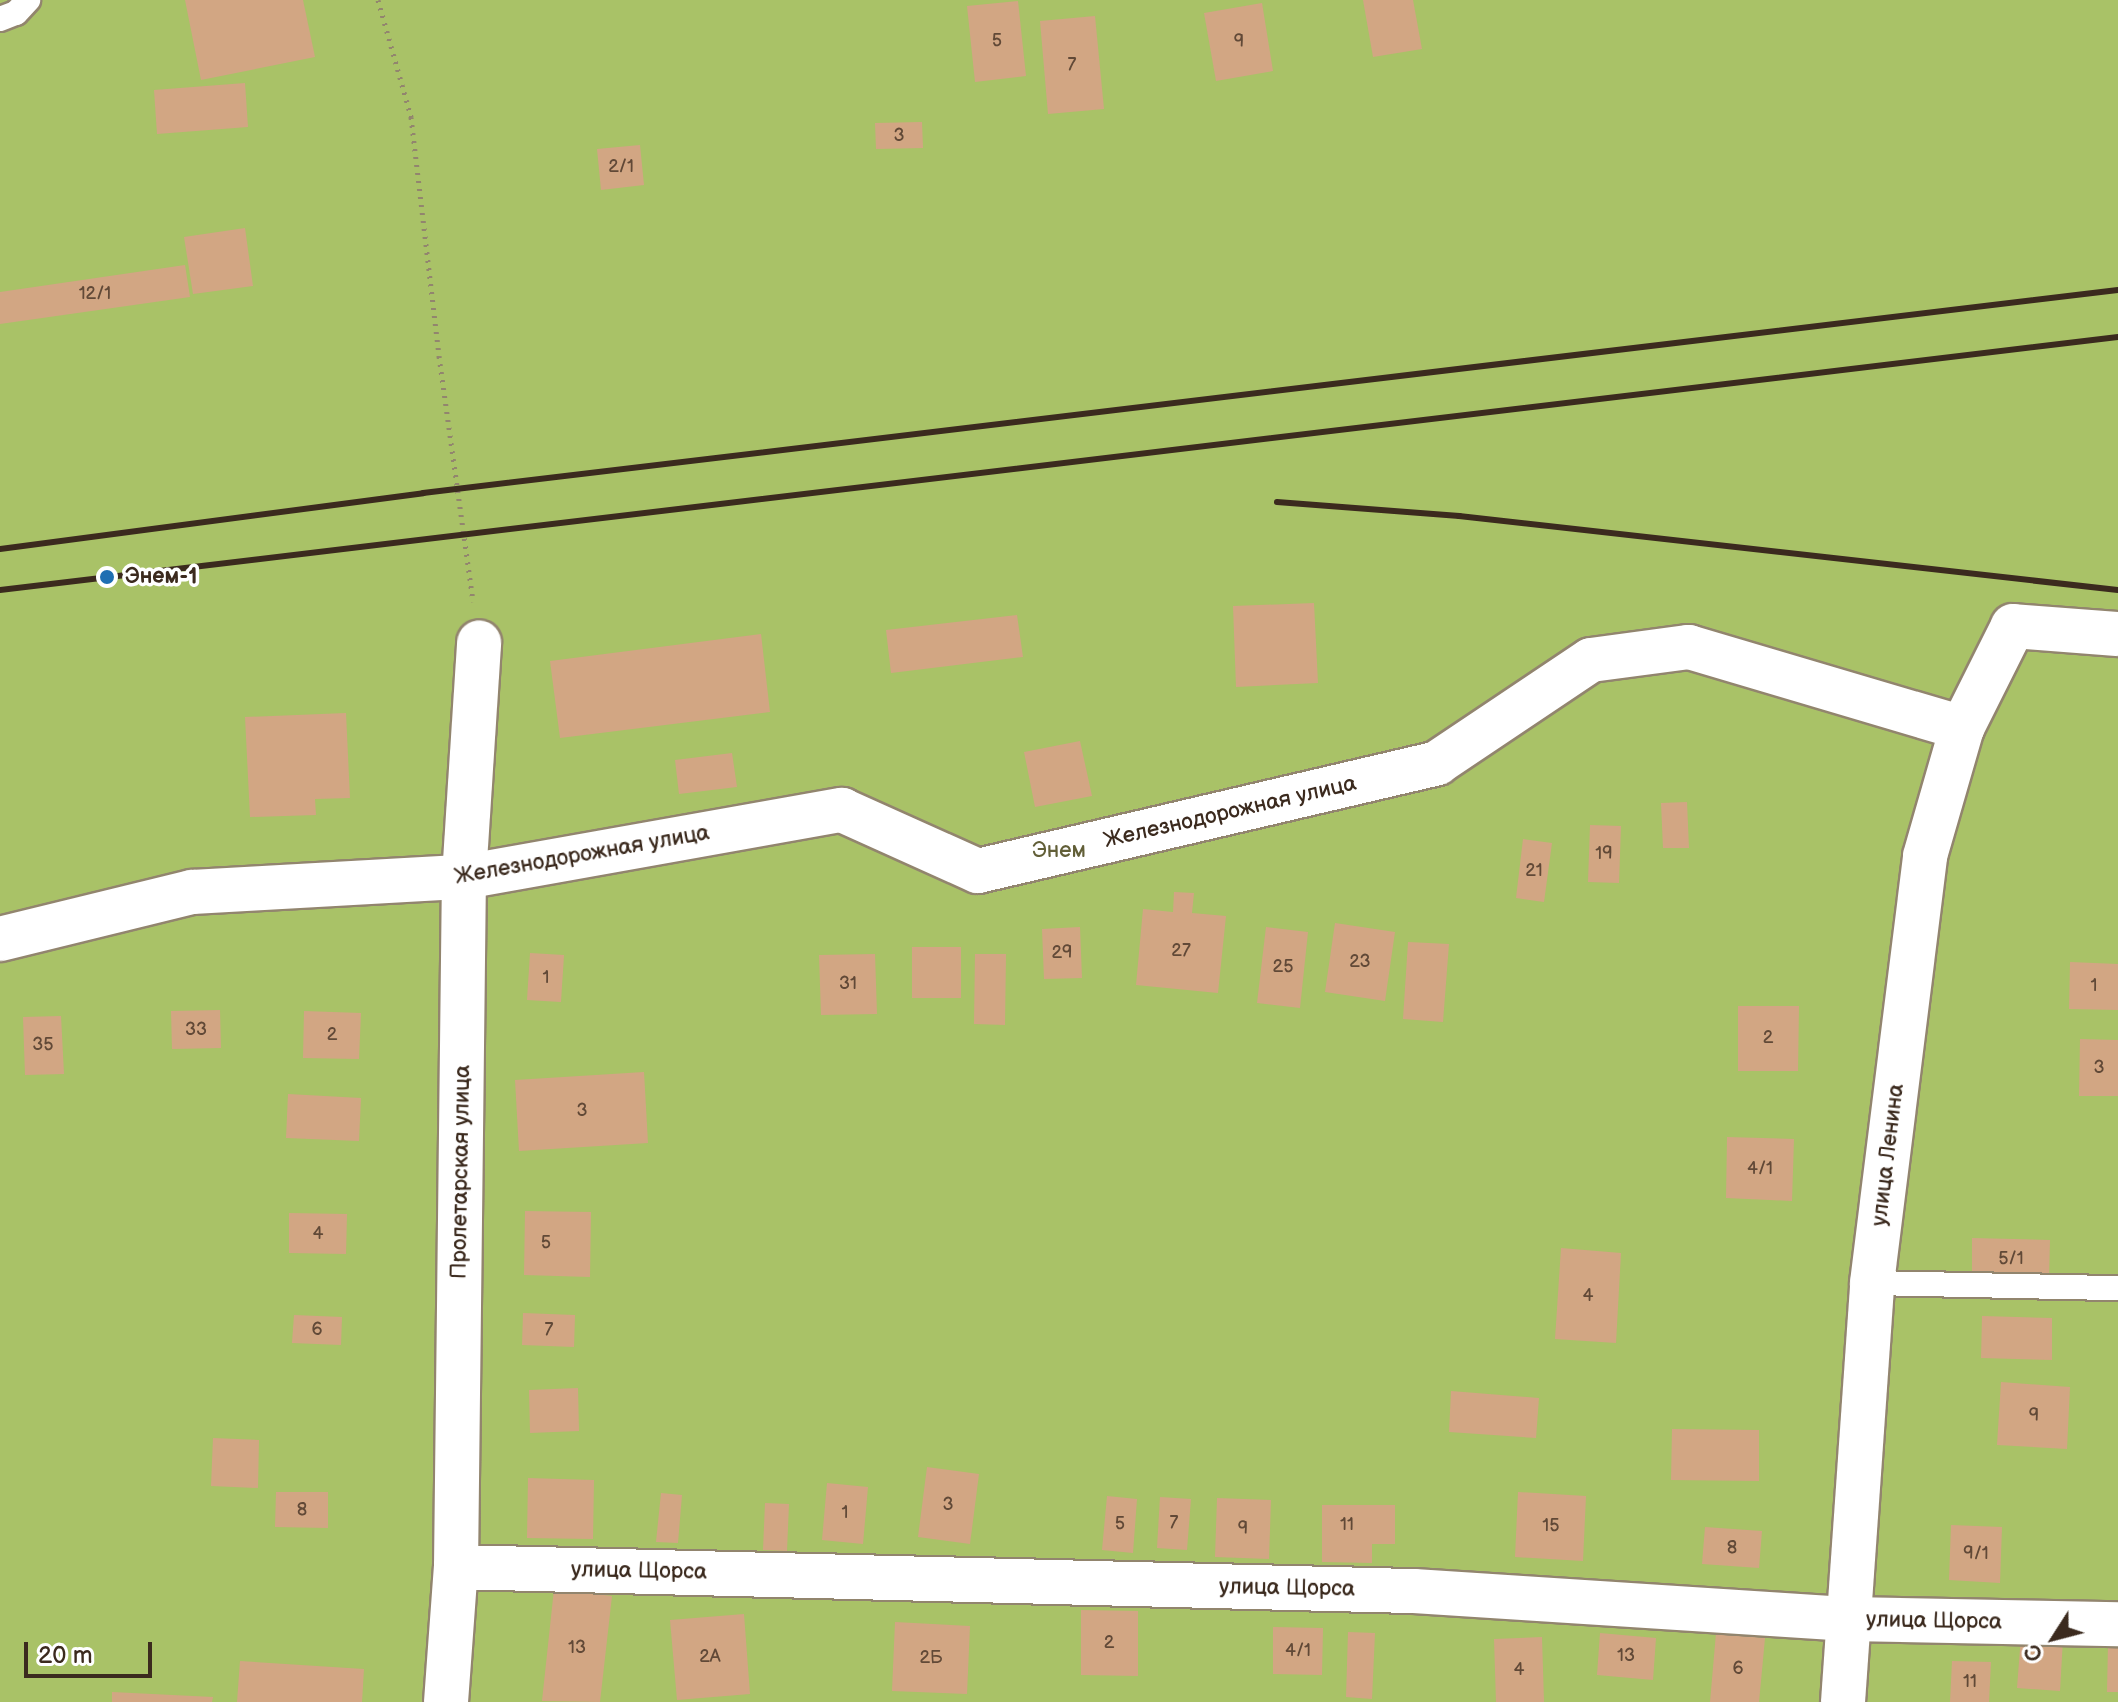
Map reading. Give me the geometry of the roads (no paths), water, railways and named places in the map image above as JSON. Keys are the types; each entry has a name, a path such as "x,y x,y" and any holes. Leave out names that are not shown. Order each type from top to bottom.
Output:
{"street":[{"name":"улица Ленина","path":"1843,1702 1872,1283 1925,856 1962,728 2013,626 2118,634"},
{"name":"Пролетарская улица","path":"446,1702 456,1567 464,877 479,642"},
{"name":"Железнодорожная улица","path":"0,939 192,892 464,877 842,810 978,871 1437,763 1591,660 1689,647 1962,728"},
{"name":"улица Щорса","path":"456,1567 1414,1591 1849,1619 2118,1624"}],"lane":[{"path":"0,19 16,13 28,0"},
{"path":"1872,1283 2118,1288"}],"railway":[{"path":"0,549 423,493 2118,290"},
{"path":"0,590 2118,337"},
{"path":"1277,502 1459,516 2118,590"}],"place":[{"name":"Энем-1","path":"107,577"}],"park label":[{"name":"Энем","path":"1059,851"}]}
